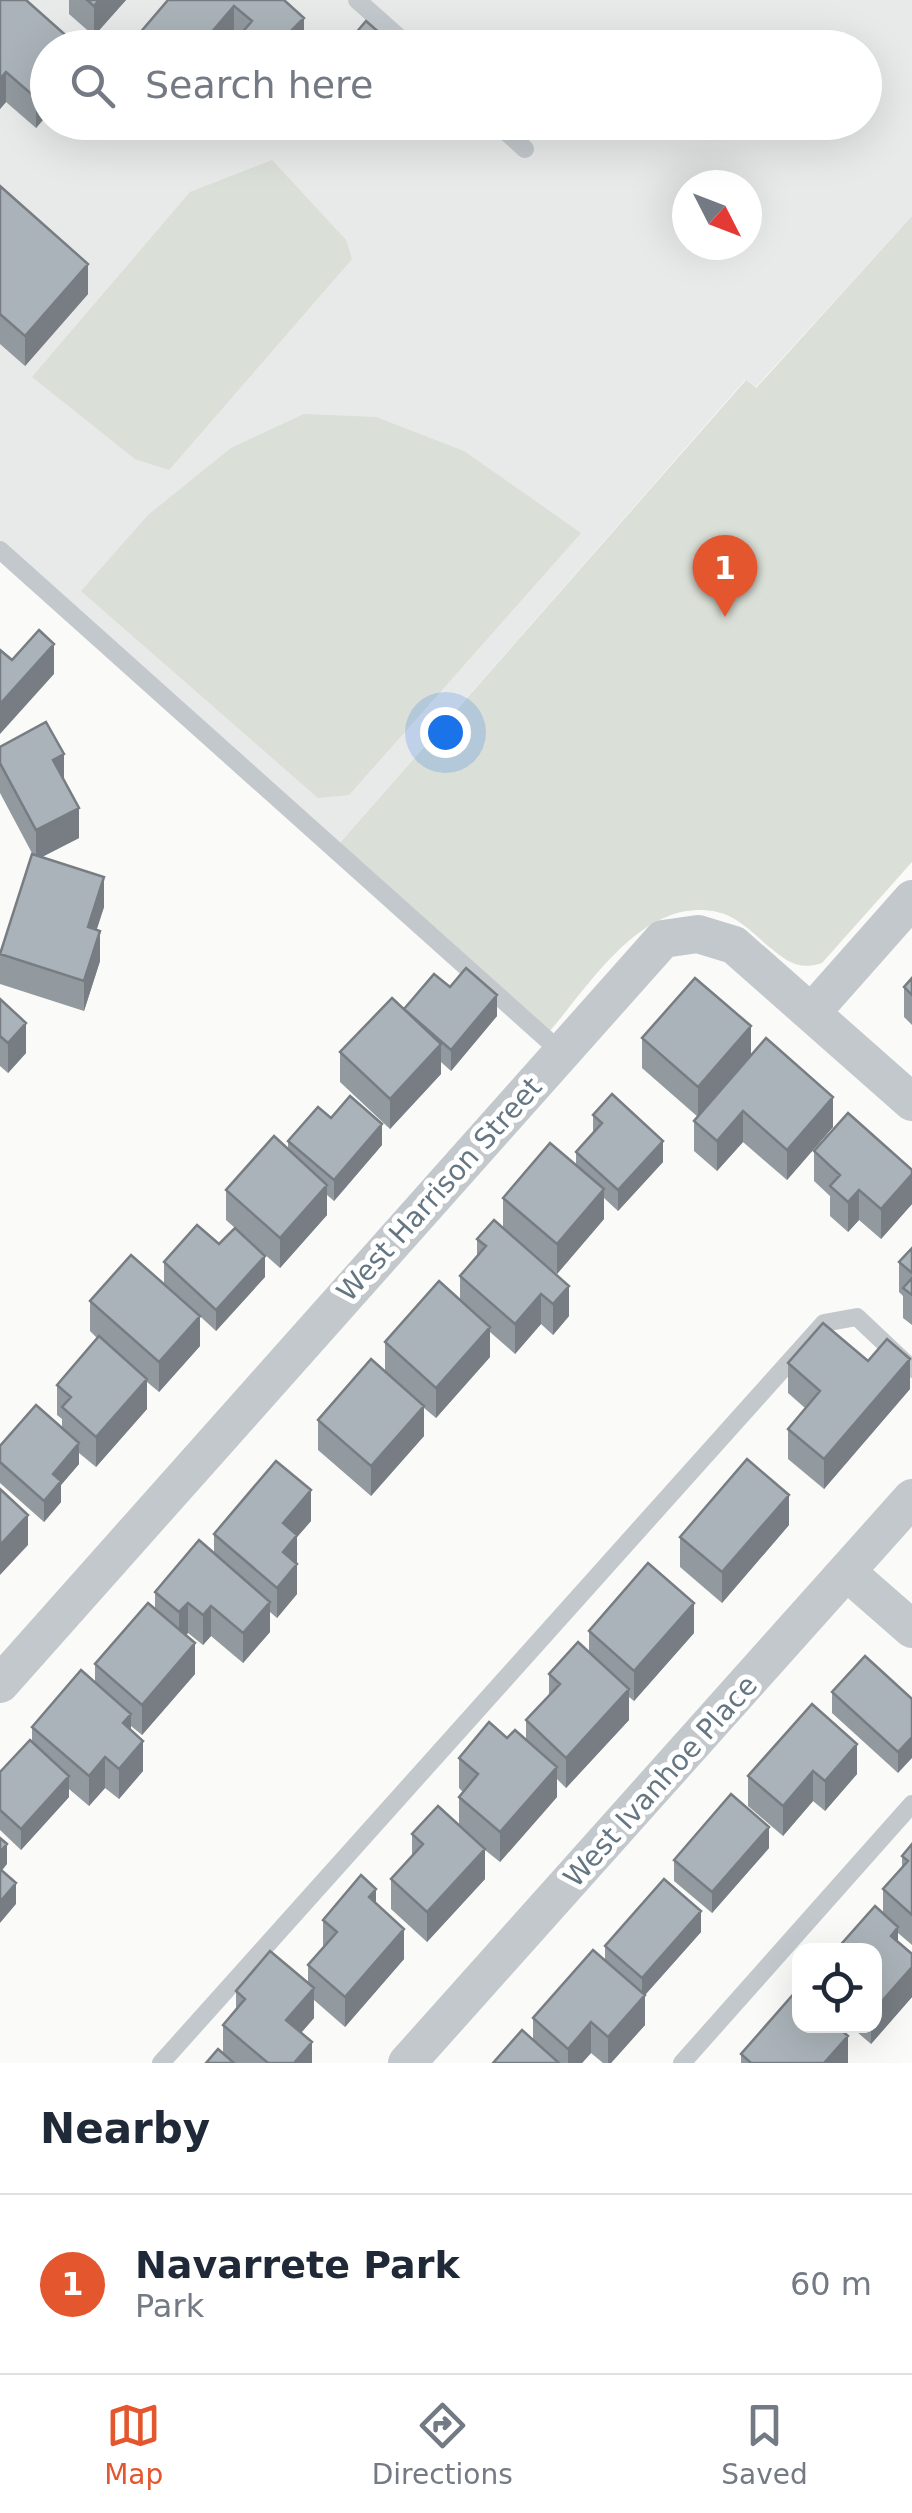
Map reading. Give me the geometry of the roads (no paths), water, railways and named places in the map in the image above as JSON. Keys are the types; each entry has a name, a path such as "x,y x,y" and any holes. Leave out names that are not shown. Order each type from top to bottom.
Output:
{"street":[{"path":"812,1012 912,899"},
{"name":"West Harrison Street","path":"0,1684 663,939 698,934 734,946 912,1102"},
{"name":"West Ivanhoe Place","path":"407,2063 912,1498"},
{"path":"848,1572 912,1629"}],"lane":[{"path":"358,0 391,30"},
{"path":"514,140 524,149"},
{"path":"0,550 561,1052"},
{"path":"161,2063 824,1323 857,1317 912,1369"},
{"path":"682,2063 912,1804"}],"place":[{"name":"Navarrete Park","path":"725,617"}]}
